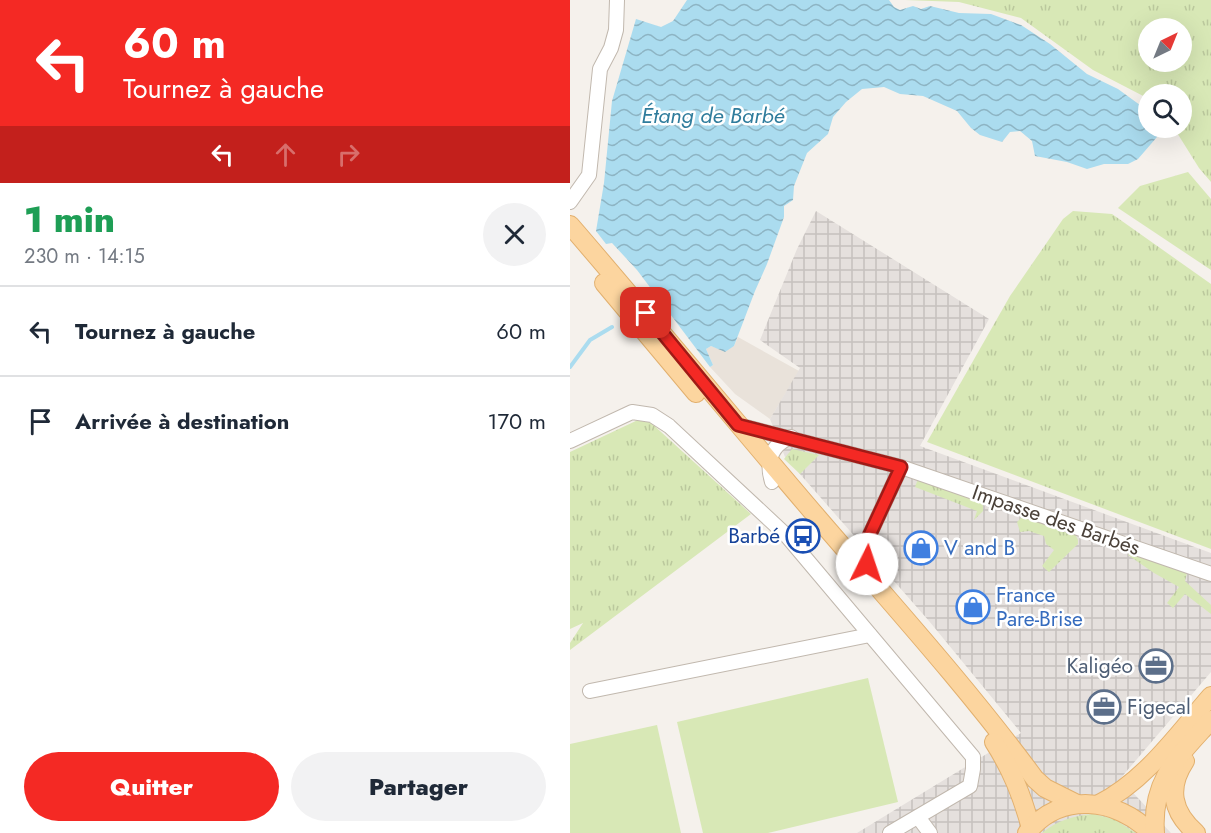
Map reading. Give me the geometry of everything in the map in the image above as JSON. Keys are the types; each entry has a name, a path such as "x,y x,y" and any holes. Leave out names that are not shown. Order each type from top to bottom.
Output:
{"main road":[{"path":"570,225 939,660 1035,779 1045,788 1077,804"},
{"path":"570,242 987,733 1008,763 1016,781 1029,830 1060,809 1077,804 1099,804 1120,810 1140,821 1153,833"},
{"path":"1099,804 1116,796 1132,783 1211,696"},
{"path":"1153,833 1153,814 1157,793 1164,777 1211,720"},
{"path":"1196,833 1184,823 1175,805 1174,785 1181,767 1194,747 1211,728"}],"street":[{"path":"570,202 589,176 600,69 611,48 616,30 618,0"},
{"path":"570,441 632,412 652,415 669,426 786,535 973,758 970,786 964,798 918,817 890,833"},
{"name":"Impasse des Barbés","path":"738,425 901,467 1211,574"},
{"path":"772,482 769,462 775,446 790,437"},
{"path":"901,467 864,551 867,564 939,660"},
{"path":"590,691 870,635"},
{"path":"918,817 930,833"}],"shaded area":[{"path":"816,211 989,319 920,446 1211,553 1211,672 1120,779 1171,833 857,833 1021,733 929,621 785,457 770,419 800,368 760,340 797,249"},
{"path":"738,337 799,371 770,419 735,394 710,367 713,365 706,349 711,346 725,351 734,346"}],"green space":[{"path":"905,0 1211,0 1211,182 1199,168 1180,138 1192,138 1192,84 1138,84 1138,93 1093,70 1021,18 959,2"},
{"path":"1188,172 1211,199 1211,270 1118,208 1140,186"},
{"path":"1073,211 1112,214 1211,284 1211,549 927,442 1010,296 1063,219"},
{"path":"640,419 649,421 751,514 570,650 570,643 583,623 570,629 570,452"},
{"path":"792,449 819,455 800,474 784,459"},
{"path":"918,479 981,500 983,511 974,520 977,511 915,487"},
{"path":"1023,516 1075,534 1078,540 1078,544 1049,572 1042,566 1054,550 1046,544 1044,536 1029,531 1020,532 1017,522"},
{"path":"1131,551 1187,573 1185,581 1211,605 1211,614 1185,594 1173,608 1167,603 1179,587 1128,555"},
{"path":"868,678 898,802 768,833 703,833 677,722"},
{"path":"657,725 681,833 570,833 570,744"},
{"path":"1093,814 1114,819 1136,833 1042,833 1066,819"}],"water":[{"name":"Étang de Barbé","path":"687,0 889,0 894,7 900,10 913,6 921,9 930,6 959,13 991,14 1021,25 1050,44 1087,74 1118,89 1138,104 1138,138 1156,138 1138,159 1128,164 1104,164 1087,169 1067,162 1035,156 1032,141 1020,131 1010,132 1002,142 980,135 957,111 923,96 900,94 884,87 862,89 833,117 828,134 807,153 794,186 793,200 784,206 784,217 734,346 725,352 711,346 706,349 713,365 710,367 637,270 612,243 606,244 596,231 604,183 612,101 636,19 661,27 673,21"}],"waterway":[{"path":"570,367 590,340 612,327"}],"place":[{"name":"Barbé","path":"803,536"},
{"name":"V and B","path":"921,548"},
{"name":"France Pare-Brise","path":"973,607"},
{"name":"Kaligéo","path":"1156,666"},
{"name":"Figecal","path":"1104,707"}],"route":[{"path":"646,313 738,425 901,467 864,547 867,564"}]}
